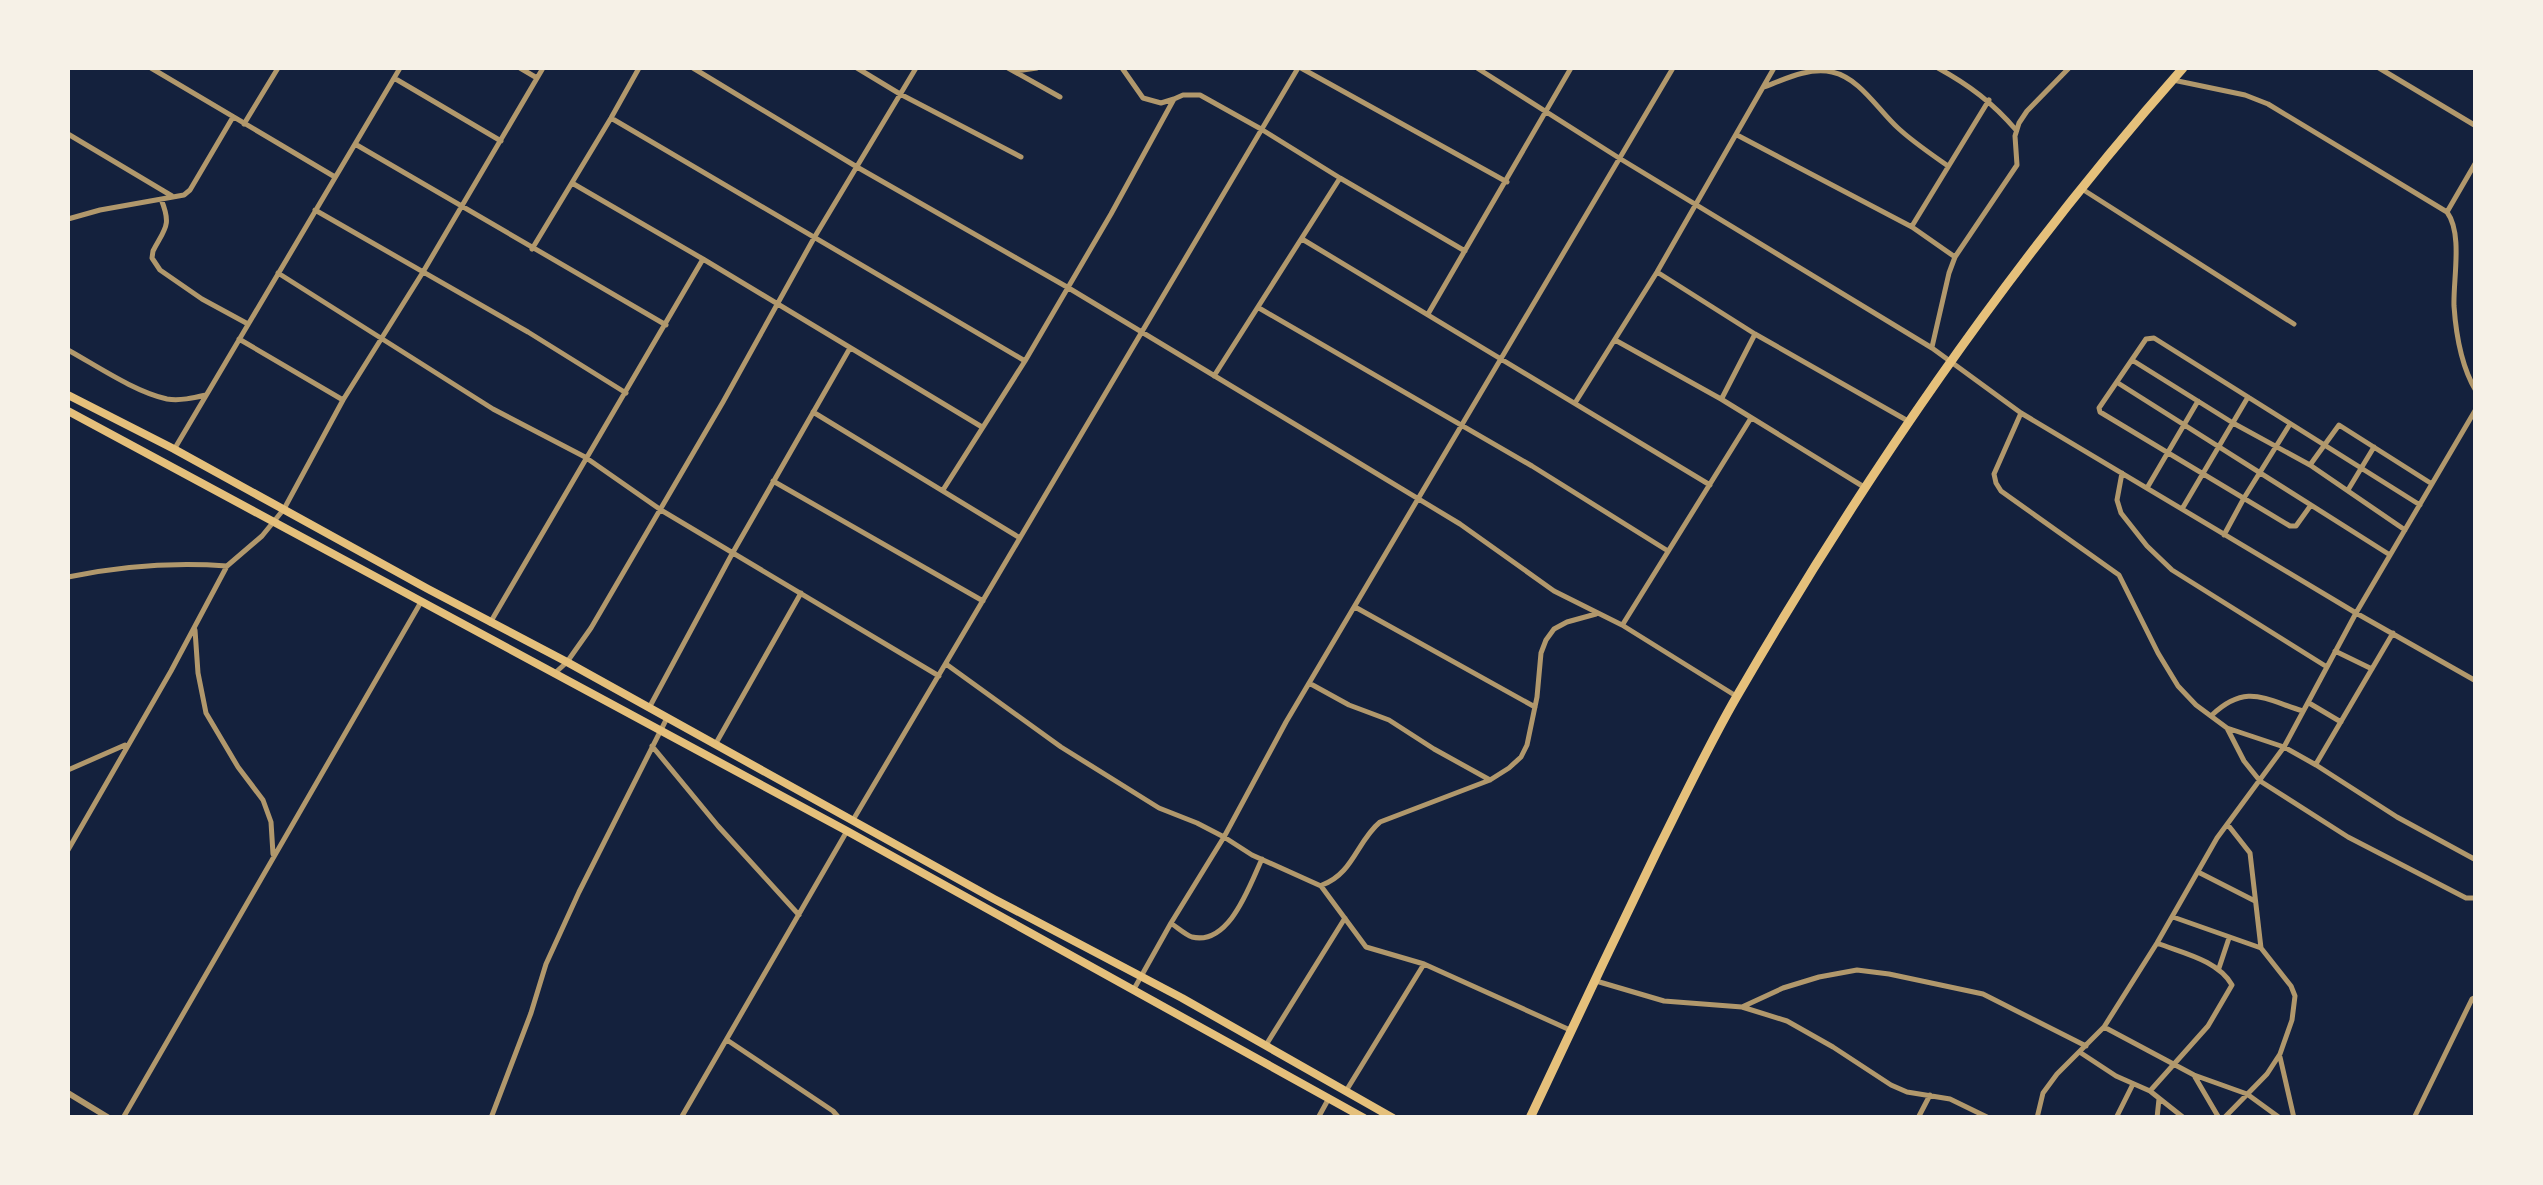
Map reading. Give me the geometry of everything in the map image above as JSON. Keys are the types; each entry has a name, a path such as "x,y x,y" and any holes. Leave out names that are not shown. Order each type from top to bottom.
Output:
{"highway":[{"path":"1530,1118 1674,816 1736,696 1864,487 2022,262 2183,68"}],"main road":[{"path":"68,394 1141,976 1393,1118"},
{"path":"68,411 847,832 1364,1118"}],"street":[{"path":"150,68 335,177"},
{"path":"244,124 278,68"},
{"path":"174,449 400,68"},
{"path":"520,68 537,78"},
{"path":"68,850 228,566 284,510 343,400 424,272 543,68"},
{"path":"532,249 639,68"},
{"path":"693,68 1418,498 1528,575 1578,605 1622,625 1736,696"},
{"path":"857,68 1022,157"},
{"path":"555,673 591,628 916,68"},
{"path":"1012,69 1037,68"},
{"path":"1122,68 1143,98 1161,102 1183,94 1200,95 1465,251"},
{"path":"853,820 1299,68 1507,182"},
{"path":"1477,68 1932,348 2021,413 2356,614 2476,681"},
{"path":"1428,314 1571,68"},
{"path":"1134,989 1224,837 1286,722 1673,68"},
{"path":"1574,403 1657,272 1774,68"},
{"path":"1938,68 1949,70 1989,100 2016,130"},
{"path":"1932,348 1955,257 2017,166 2016,130 2028,111 2069,68"},
{"path":"2379,68 2476,126"},
{"path":"1012,69 1060,97"},
{"path":"1763,87 1802,73 1837,73 1857,86 1906,135 1948,166"},
{"path":"394,78 502,141"},
{"path":"2172,80 2245,95 2268,104 2447,212 2455,228 2456,331 2464,365 2476,391"},
{"path":"943,490 1025,361 1174,99"},
{"path":"1912,226 1989,100"},
{"path":"68,219 174,197 190,190 234,116"},
{"path":"611,118 1025,361"},
{"path":"68,134 174,197"},
{"path":"1737,134 1912,226 1955,257"},
{"path":"355,144 666,325"},
{"path":"2447,212 2476,162"},
{"path":"1214,376 1340,178"},
{"path":"572,183 982,427"},
{"path":"2082,189 2294,324"},
{"path":"160,200 168,220 153,251 155,264 202,299 248,324"},
{"path":"316,210 626,393"},
{"path":"1302,239 1710,484"},
{"path":"490,623 703,258"},
{"path":"1657,272 1908,421"},
{"path":"278,273 493,409 586,457 660,510 939,676"},
{"path":"1259,308 1600,507 1668,551"},
{"path":"1722,399 1756,334"},
{"path":"2311,505 2296,526 2290,526 2100,412 2146,338 2154,338 2420,504"},
{"path":"239,339 343,400"},
{"path":"1616,340 1722,399 1864,487"},
{"path":"649,708 850,348"},
{"path":"68,350 168,399 188,400 206,395"},
{"path":"2132,360 2310,466 2405,530"},
{"path":"2116,382 2390,554"},
{"path":"2182,509 2248,397"},
{"path":"2147,488 2198,401"},
{"path":"2039,1117 2043,1093 2104,1027 2217,838 2284,747 2390,554 2476,409"},
{"path":"812,411 1020,538"},
{"path":"2021,413 1994,474 1996,483 2001,491 2119,576 2167,669 2196,704 2227,728 2284,747 2316,764 2397,817 2476,860"},
{"path":"1622,625 1751,418"},
{"path":"2224,535 2290,424"},
{"path":"2310,466 2339,424 2432,484"},
{"path":"2348,490 2374,448"},
{"path":"2122,473 2117,500 2120,514 2172,570 2327,667"},
{"path":"773,481 982,601"},
{"path":"68,577 147,565 228,566"},
{"path":"715,745 800,593"},
{"path":"123,1118 421,602"},
{"path":"1355,607 1535,707"},
{"path":"1321,886 1343,873 1380,822 1490,780 1509,768 1527,745 1546,640 1554,629 1567,622 1599,614"},
{"path":"194,627 206,713 263,800 271,822 274,857"},
{"path":"2316,764 2393,633"},
{"path":"2336,650 2372,669"},
{"path":"946,664 1061,747 1159,808 1321,886 1366,948 1424,964 1570,1030"},
{"path":"1310,683 1349,705 1389,720 1490,780"},
{"path":"2212,715 2234,698 2254,696 2303,711"},
{"path":"2308,702 2341,722"},
{"path":"491,1118 546,964 667,718"},
{"path":"2227,728 2244,762 2260,781 2348,837 2466,898 2476,898"},
{"path":"68,770 127,744"},
{"path":"652,746 799,915"},
{"path":"2194,1075 2221,1118 2268,1074 2292,1020 2291,986 2261,948 2250,854 2228,825"},
{"path":"680,1118 847,832"},
{"path":"1170,924 1192,936 1210,936 1224,929 1234,917 1262,859"},
{"path":"2199,872 2255,901"},
{"path":"2173,917 2261,948"},
{"path":"1266,1045 1345,918"},
{"path":"2219,968 2230,937"},
{"path":"2150,1091 2208,1026 2232,984 2219,968 2157,943"},
{"path":"1346,1091 1424,964"},
{"path":"1742,1007 1819,976 1857,970 1983,994 2086,1046"},
{"path":"1594,980 1664,1001 1742,1007 1787,1021 1891,1085 1907,1092 1950,1099 1989,1118"},
{"path":"2414,1118 2476,997"},
{"path":"2104,1027 2194,1075 2248,1094 2280,1118"},
{"path":"727,1040 839,1118"},
{"path":"2080,1052 2116,1076 2150,1091 2184,1118"},
{"path":"2280,1054 2294,1118"},
{"path":"2116,1118 2133,1084"},
{"path":"68,1093 109,1118"},
{"path":"1918,1118 1930,1094"},
{"path":"1318,1118 1329,1098"},
{"path":"2157,1118 2159,1100"}]}
